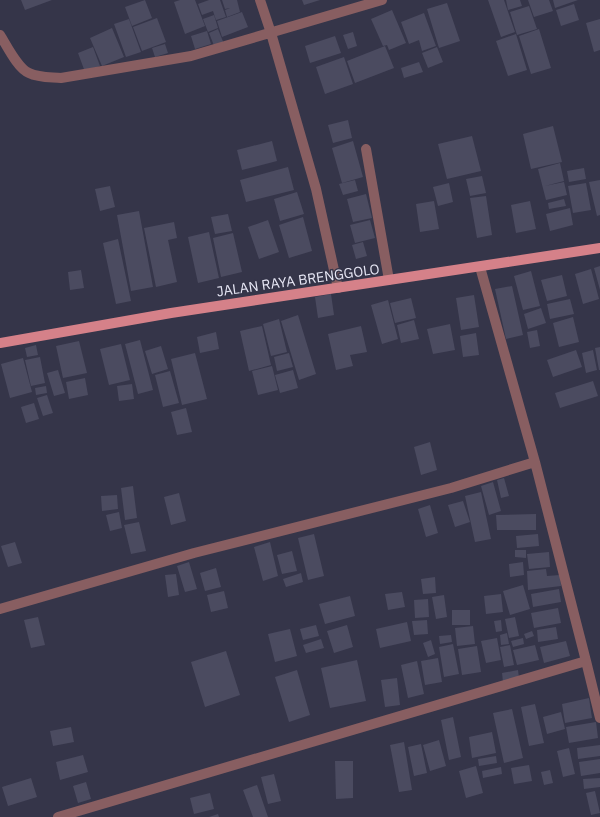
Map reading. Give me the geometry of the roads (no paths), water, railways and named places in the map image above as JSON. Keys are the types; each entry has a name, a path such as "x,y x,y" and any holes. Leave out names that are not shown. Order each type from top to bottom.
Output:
{"main road":[{"name":"JALAN RAYA BRENGGOLO","path":"0,343 171,312 600,248"}],"street":[{"path":"260,0 316,189 338,288"},
{"path":"0,35 19,64 28,73 43,77 61,78 191,56 382,0"},
{"path":"366,149 389,280"},
{"path":"480,267 535,462 600,718"},
{"path":"0,609 194,553 451,488 535,462"},
{"path":"58,817 586,661"}]}
